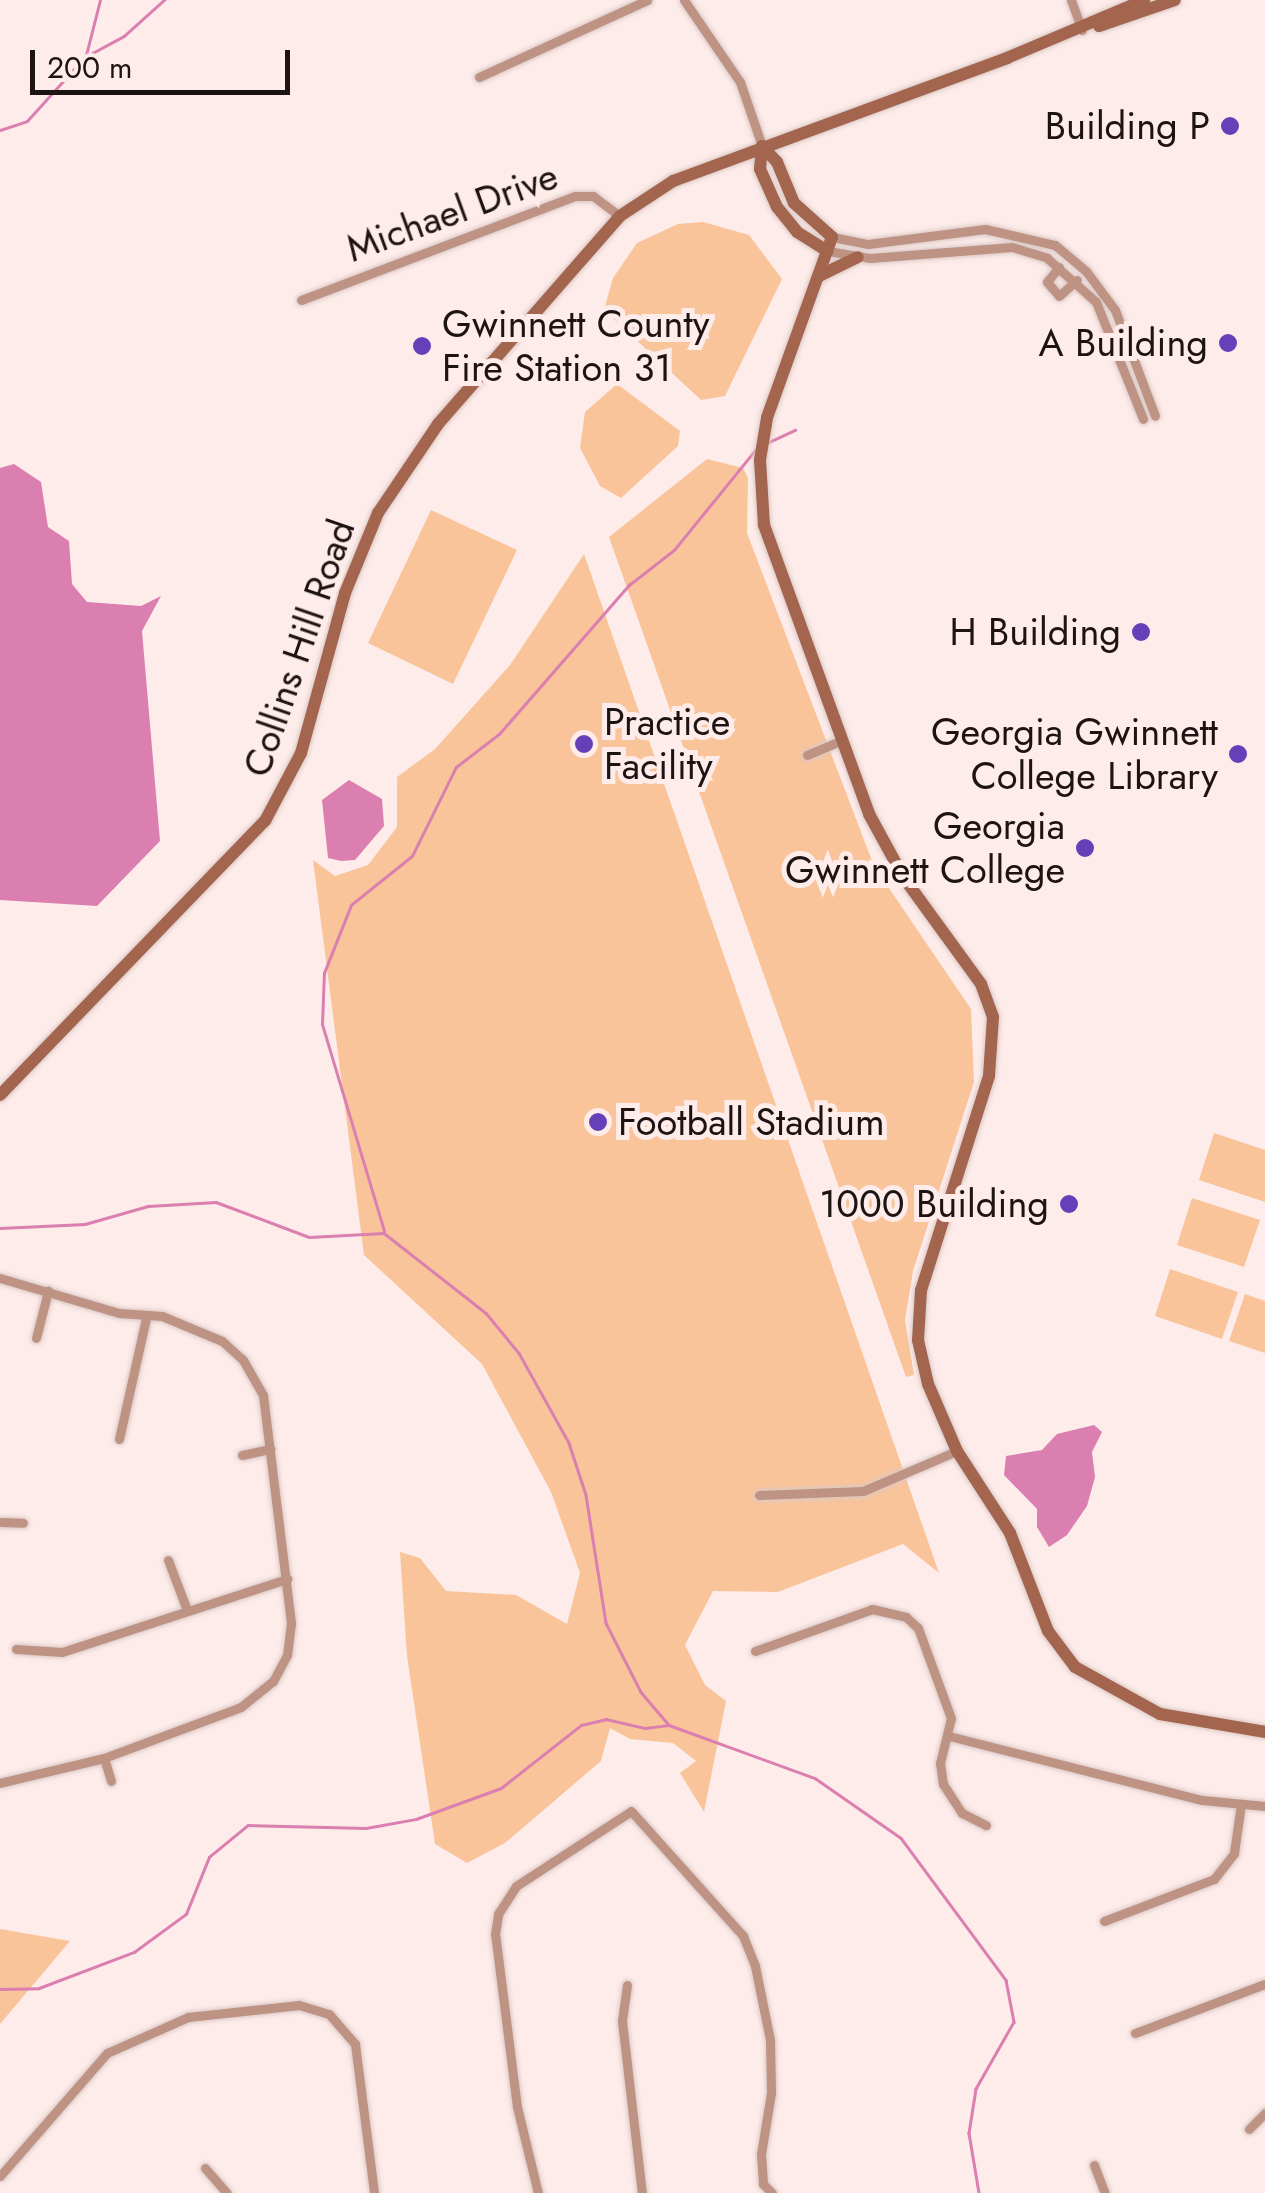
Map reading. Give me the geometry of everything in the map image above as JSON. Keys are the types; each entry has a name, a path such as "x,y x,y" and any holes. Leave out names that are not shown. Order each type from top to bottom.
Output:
{"street":[{"path":"479,77 647,0"},
{"path":"684,0 740,82 762,146 776,162 794,204 830,244 858,257"},
{"path":"1071,0 1082,30"},
{"name":"Collins Hill Road","path":"1082,30 1144,0"},
{"name":"Collins Hill Road","path":"0,1095 264,820 302,753 345,593 378,512 438,424 620,216 673,181 762,146 1175,0"},
{"path":"762,146 760,169 778,207 810,242 817,278"},
{"name":"Michael Drive","path":"300,300 576,196 593,196 620,216"},
{"path":"810,242 868,244 985,229 1025,234 1055,246 1086,270 1119,318 1155,416"},
{"path":"830,244 767,418 759,490 774,560 886,849 973,970 994,1016 989,1076 918,1306 924,1371 957,1451 994,1504 1048,1631 1074,1667 1160,1714 1265,1732"},
{"path":"817,278 858,257 1012,247 1059,268 1096,302 1143,419"},
{"path":"1059,268 1047,282 1059,296 1086,270"},
{"path":"806,754 842,740"},
{"path":"0,1278 194,1328 243,1360 262,1395 287,1578 289,1639 274,1681 241,1707 104,1758 0,1783"},
{"path":"36,1338 48,1291"},
{"path":"118,1439 146,1318"},
{"path":"242,1455 270,1449"},
{"path":"759,1495 863,1492 957,1451"},
{"path":"0,1522 23,1523"},
{"path":"168,1560 186,1610"},
{"path":"16,1649 62,1652 287,1578"},
{"path":"756,1651 872,1609 898,1612 918,1628 951,1718 943,1784 962,1812 986,1826"},
{"path":"948,1736 1202,1800 1265,1806"},
{"path":"104,1758 110,1782"},
{"path":"1104,1921 1214,1879 1234,1853 1240,1804"},
{"path":"538,2193 516,2107 495,1934 498,1914 516,1886 631,1811 743,1936 755,1966 770,2040 771,2093 760,2154 763,2184 772,2193"},
{"path":"627,1984 622,2022 642,2193"},
{"path":"1134,2033 1265,1984"},
{"path":"0,2176 107,2054 188,2017 299,2005 328,2014 355,2044 374,2193"},
{"path":"1249,2129 1265,2113"},
{"path":"1094,2165 1105,2193"},
{"path":"205,2168 227,2193"}],"shaded area":[{"path":"703,222 749,235 782,279 725,396 701,400 604,310 613,278 637,243 678,224"},
{"path":"617,384 680,431 678,446 621,498 600,486 580,448 585,412"},
{"path":"707,459 743,468 748,478 747,533 874,866 971,1009 974,1082 913,1271 905,1320 914,1375 906,1377 609,537"},
{"path":"14,464 41,482 48,527 69,541 72,584 87,602 141,606 161,596 142,631 160,841 97,906 0,900 0,468"},
{"path":"431,510 517,550 453,684 368,643"},
{"path":"584,554 939,1573 903,1544 778,1592 713,1591 685,1645 705,1685 726,1701 704,1812 680,1773 696,1761 673,1743 630,1739 610,1728 601,1761 505,1843 467,1863 435,1844 407,1656 400,1552 420,1558 446,1591 516,1595 567,1624 580,1573 551,1492 482,1364 364,1255 313,860 335,876 368,865 397,827 397,777 435,749 510,665"},
{"path":"349,780 382,799 384,826 355,860 341,861 328,858 322,800"},
{"path":"1214,1133 1265,1150 1265,1202 1199,1180"},
{"path":"1192,1198 1260,1220 1244,1267 1177,1245"},
{"path":"1170,1269 1238,1292 1222,1339 1155,1316"},
{"path":"1245,1294 1265,1301 1265,1353 1229,1341"},
{"path":"1094,1425 1102,1432 1092,1452 1095,1477 1087,1506 1067,1535 1049,1547 1037,1527 1037,1509 1004,1475 1006,1456 1042,1450 1057,1434"},
{"path":"0,1929 70,1941 0,2024"}],"waterway":[{"path":"86,55 100,0"},
{"path":"0,130 27,121 85,57 124,36 164,0"},
{"path":"767,443 795,430"},
{"path":"384,1231 322,1024 324,973 351,905 412,856 456,767 499,734 629,585 674,550 756,449"},
{"path":"0,1228 85,1224 148,1206 216,1202 309,1237 384,1233 486,1313 519,1353 569,1443 586,1495 606,1623 641,1692 669,1725 815,1778 901,1838 1006,1980 1014,2022 976,2089 969,2133 979,2193"},
{"path":"0,1989 39,1988 134,1952 186,1914 209,1857 248,1825 366,1828 416,1819 501,1788 581,1725 606,1719 645,1728 668,1725"}],"place":[{"name":"Building P","path":"1230,126"},
{"name":"A Building","path":"1228,343"},
{"name":"Gwinnett County Fire Station 31","path":"422,346"},
{"name":"H Building","path":"1141,632"},
{"name":"Practice Facility","path":"584,744"},
{"name":"Georgia Gwinnett College Library","path":"1238,754"},
{"name":"Georgia Gwinnett College","path":"1085,848"},
{"name":"Football Stadium","path":"598,1122"},
{"name":"1000 Building","path":"1069,1204"}]}
